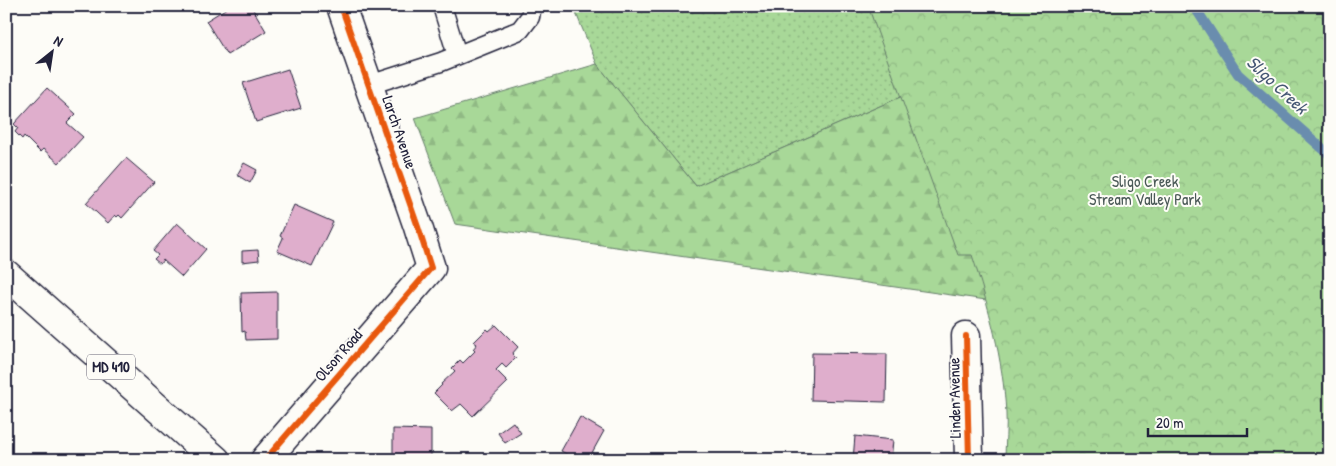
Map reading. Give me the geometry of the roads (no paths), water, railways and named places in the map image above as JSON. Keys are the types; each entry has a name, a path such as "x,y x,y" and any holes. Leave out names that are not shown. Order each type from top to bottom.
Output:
{"street":[{"name":"Larch Avenue","path":"341,6 431,268"},
{"name":"Olson Road","path":"265,460 431,268"},
{"name":"MD 410","path":"6,274 216,460"},
{"name":"Linden Avenue","path":"966,336 969,460"}],"lane":[{"path":"442,6 457,55"},
{"path":"369,85 457,55 520,30 530,17 532,6"}],"waterway":[{"name":"Sligo Creek","path":"1194,6 1238,74 1330,155"}],"park label":[{"name":"Sligo Creek Stream Valley Park","path":"1145,190"}]}
